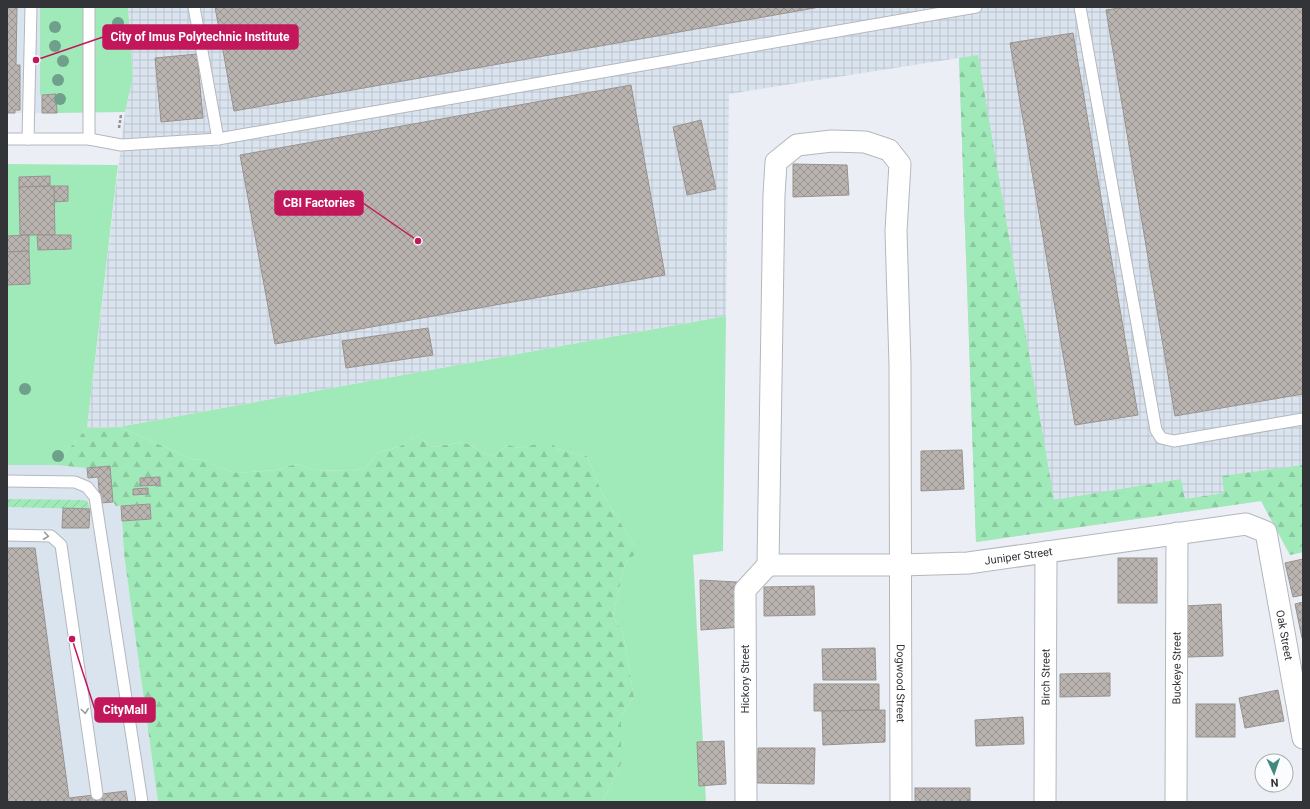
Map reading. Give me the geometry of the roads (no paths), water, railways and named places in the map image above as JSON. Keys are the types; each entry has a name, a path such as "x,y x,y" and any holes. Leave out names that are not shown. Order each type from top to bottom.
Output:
{"street":[{"name":"Dogwood Street","path":"768,564 774,194 776,162 797,145 832,141 865,142 889,150 900,164 896,231 900,365 901,802"},
{"name":"Juniper Street","path":"768,564 901,565 968,563 1246,524 1266,532"},
{"name":"Oak Street","path":"1266,532 1303,738"},
{"name":"Buckeye Street","path":"1176,802 1177,533"},
{"name":"Birch Street","path":"1045,802 1046,552"},
{"name":"Hickory Street","path":"746,802 745,590 768,564"}],"lane":[{"path":"28,139 31,7"},
{"path":"89,7 89,138"},
{"path":"194,7 218,139"},
{"path":"7,139 89,138 121,145 218,139 976,7"},
{"path":"1080,7 1156,430 1161,438 1174,441 1303,419"},
{"path":"7,481 75,482 87,487 95,497 142,802"},
{"path":"7,535 51,536 61,545 97,794"}],"place":[{"name":"City of Imus Polytechnic Institute","path":"36,60"},
{"name":"CBI Factories","path":"418,241"},
{"name":"CityMall","path":"72,639"}]}
